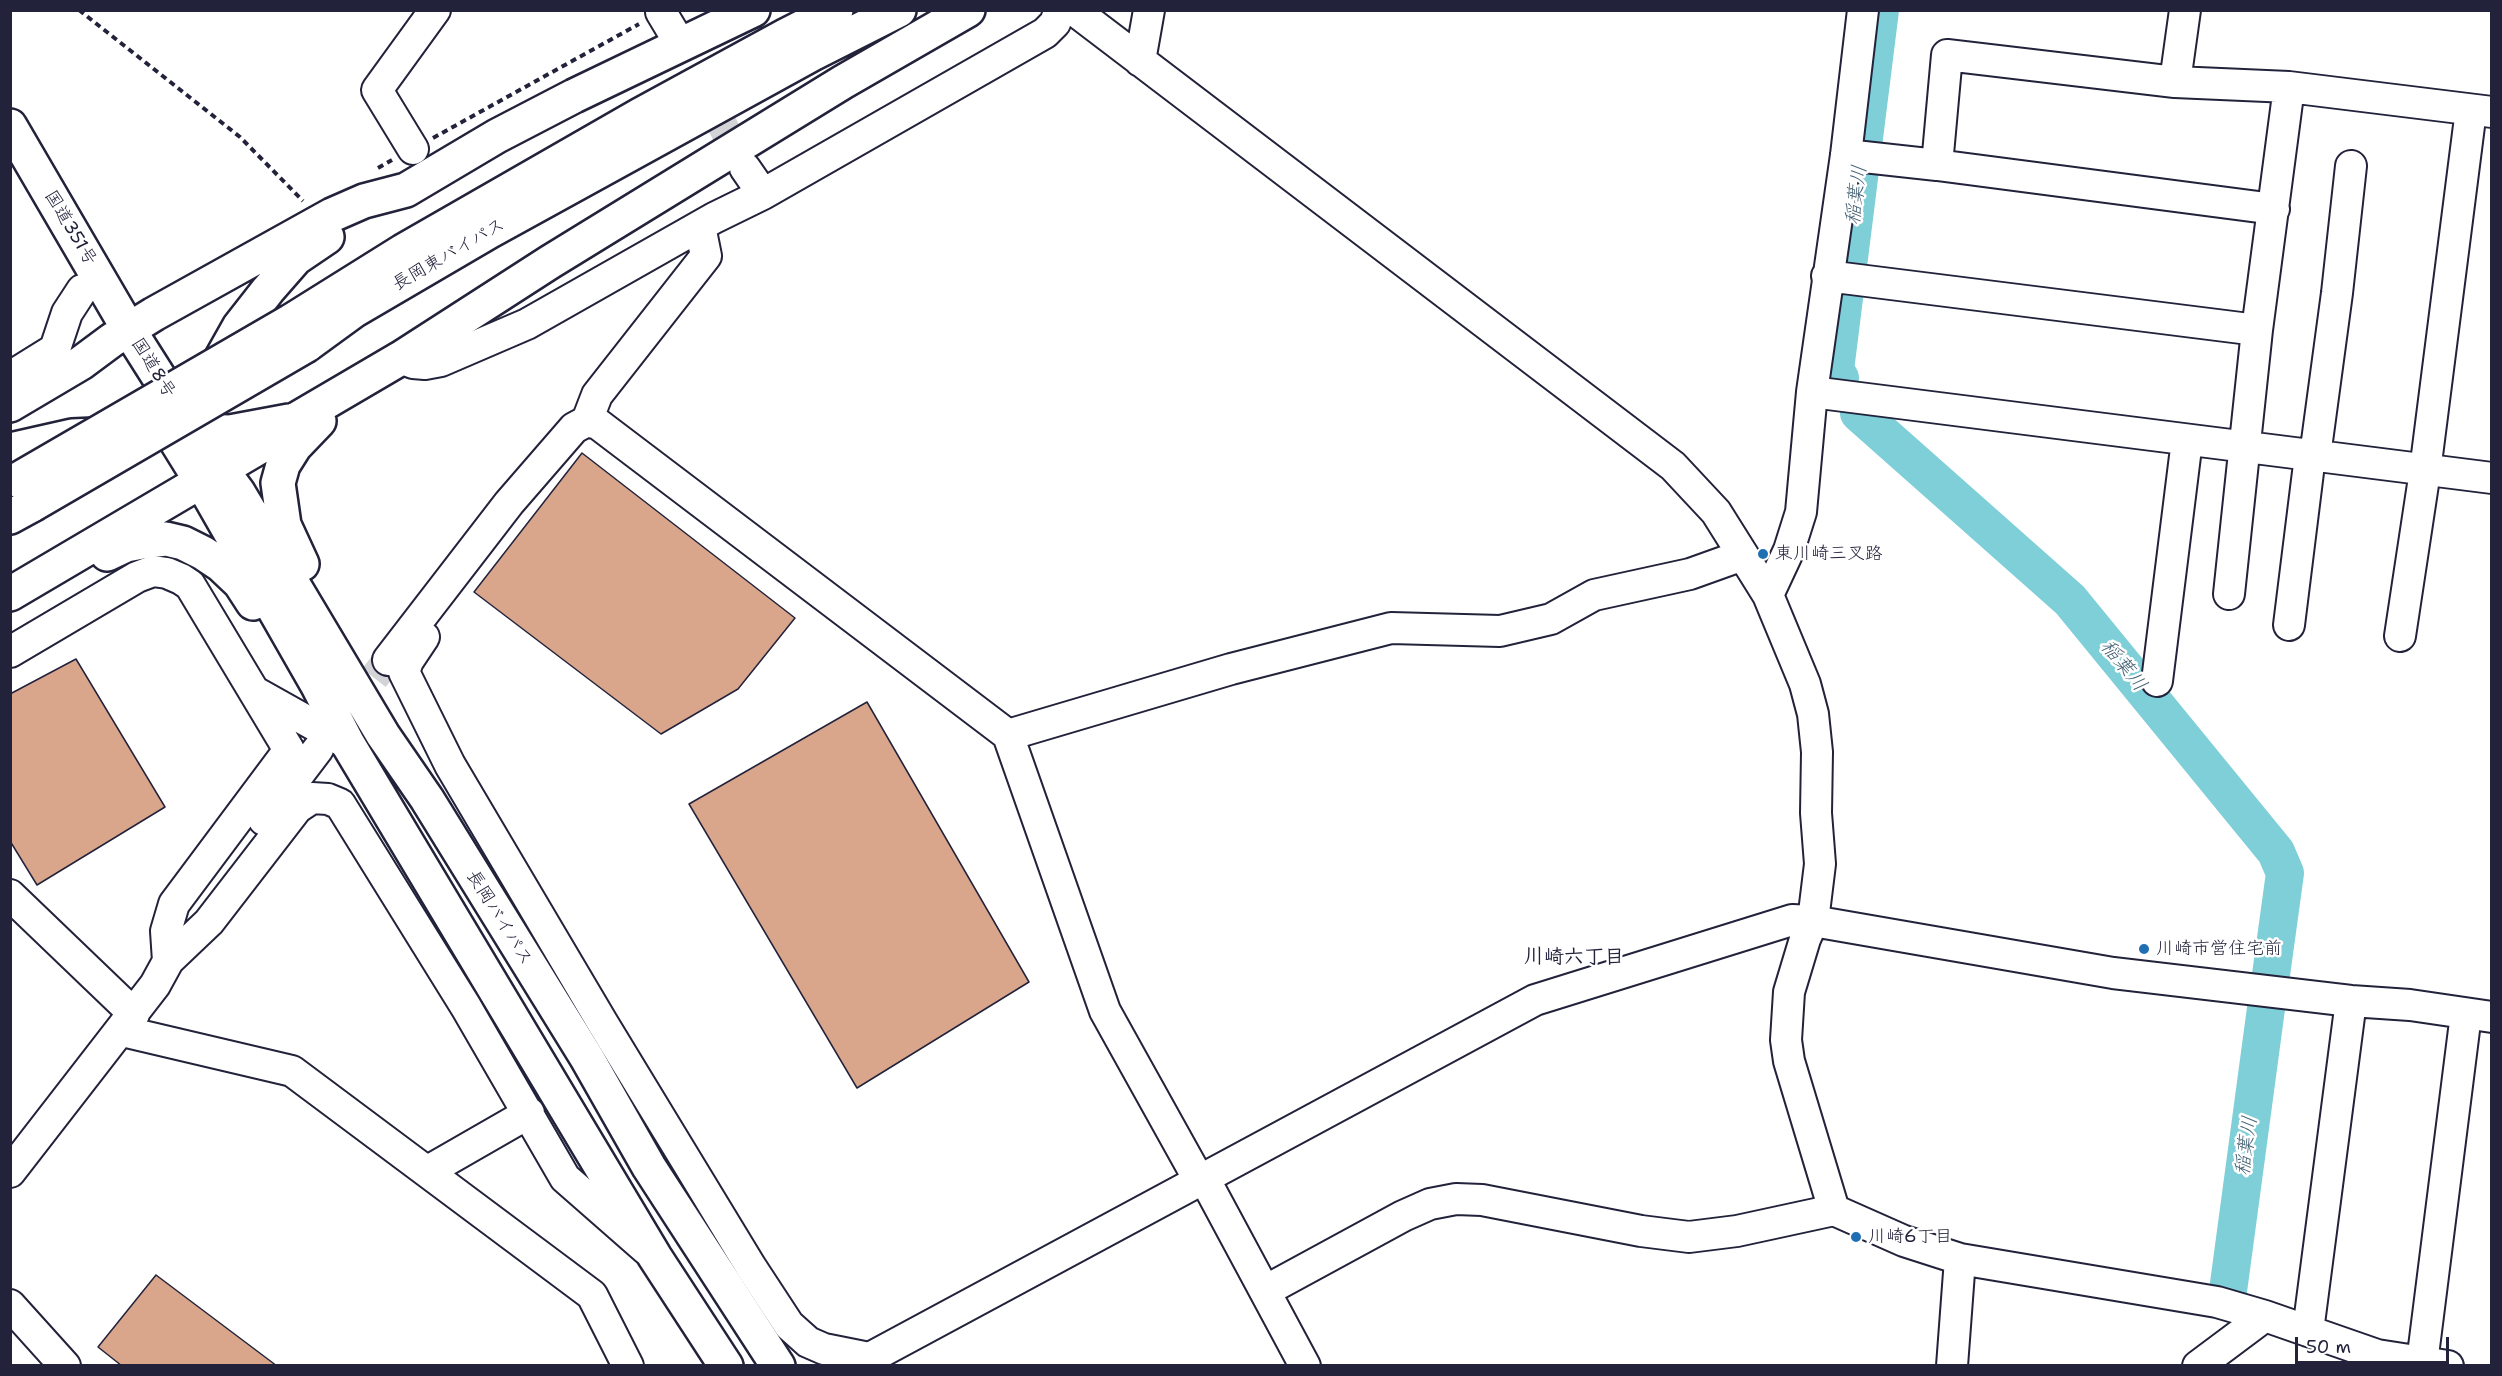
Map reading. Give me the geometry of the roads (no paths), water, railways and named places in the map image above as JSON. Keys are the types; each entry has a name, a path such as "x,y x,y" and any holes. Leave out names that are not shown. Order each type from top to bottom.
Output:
{"highway":[{"path":"162,505 176,428 198,408 206,386 239,327 296,258 342,226 497,136 753,10"},
{"name":"長岡東バイパス","path":"16,487 176,428 403,251 630,121 836,10"},
{"name":"長岡東バイパス","path":"299,333 354,310 490,231 812,54 898,10"},
{"path":"383,735 336,623 284,525 278,483 283,465 295,446 313,426 352,393 401,358 550,262 843,82 968,10"},
{"name":"国道351号","path":"10,126 23,169 82,290 132,328"},
{"name":"国道351号","path":"23,169 132,328"},
{"path":"10,405 81,363 132,328 332,214 364,201 406,190"},
{"name":"国道8号","path":"132,328 176,428 212,475"},
{"path":"10,596 261,446 297,419 401,358"},
{"path":"16,487 72,436 176,428 230,432 297,419"},
{"path":"212,475 317,684 333,746"},
{"name":"長岡バイパス","path":"212,475 427,799 587,1058 649,1167 778,1365"},
{"path":"10,596 52,585 93,560 126,545 166,540 183,543 203,552 240,583 305,687 333,746 475,956 655,1257 726,1365"}],"street":[{"path":"413,149 376,90 435,10"},
{"path":"1140,61 1149,10"},
{"path":"1768,595 1789,550 1801,512 1812,393 1846,155 1863,10"},
{"path":"2175,82 2185,10"},
{"path":"401,358 413,363 425,364 471,350 527,324 700,226 763,194 1045,33 1055,23 1059,12 1075,11 1673,466 1716,512 1768,595 1805,684 1813,714 1817,752 1816,813 1820,864 1813,921 1805,939 1789,992 1786,1040 1789,1061 1834,1210"},
{"path":"1937,165 1947,55 2175,82 2289,87 2481,111 2400,636"},
{"path":"2229,594 2257,330 2289,87"},
{"path":"1846,155 2274,208"},
{"path":"2289,625 2337,293 2351,166"},
{"path":"745,168 763,194"},
{"path":"388,660 509,503 574,428 587,421 597,396 706,256 700,226"},
{"path":"1827,276 2257,330"},
{"path":"10,377 55,349 67,313 82,290"},
{"path":"1812,393 2492,478"},
{"path":"587,421 598,424 1008,735 1105,1011 1194,1171 1204,1178 1305,1365"},
{"path":"2157,681 2187,440"},
{"path":"546,459 516,520 416,648 404,672 450,765 488,831 602,1022 789,1325 808,1342 864,1363 1535,1000 1792,920 1813,921 2113,973 2351,1001 2410,1005 2479,1015 2435,1364 2377,1355 2308,1330 2217,1302 1960,1259 1904,1241 1834,1210 1737,1231 1689,1237 1641,1231 1482,1200 1456,1199 1430,1204 1403,1216 1265,1291"},
{"path":"1008,735 1231,669 1391,628 1500,631 1551,620 1594,595 1690,574 1743,555"},
{"path":"10,652 136,577 153,571 167,573 190,585 257,693 289,750 174,904 166,931 168,961"},
{"path":"10,1172 155,985 195,912 333,746 257,693"},
{"path":"168,961 209,922 297,808 312,798 328,798 340,804 530,1113 565,1178 655,1257"},
{"path":"427,799 488,831"},
{"path":"10,895 128,1022 292,1071 592,1295 628,1365"},
{"path":"466,1007 475,956"},
{"path":"2308,1330 2351,1001"},
{"path":"587,1058 602,1022"},
{"path":"428,1171 530,1113"},
{"path":"1952,1365 1960,1259"},
{"path":"10,1305 65,1365"},
{"path":"2198,1365 2265,1316"}],"waterway":[{"name":"稲葉川","path":"1840,378 1835,370 1880,10"},
{"name":"稲葉川","path":"1859,413 2070,600 2276,852 2285,873 2271,975"},
{"name":"稲葉川","path":"2228,1291 2267,1001"}],"tunnel":[{"path":"673,32 745,168"},
{"path":"346,713 388,660"}],"place":[{"name":"東川崎三叉路","path":"1763,554"},
{"name":"川崎市営住宅前","path":"2144,949"},
{"name":"川崎6丁目","path":"1856,1237"}],"district":[{"name":"川崎六丁目","path":"1574,958"}]}
